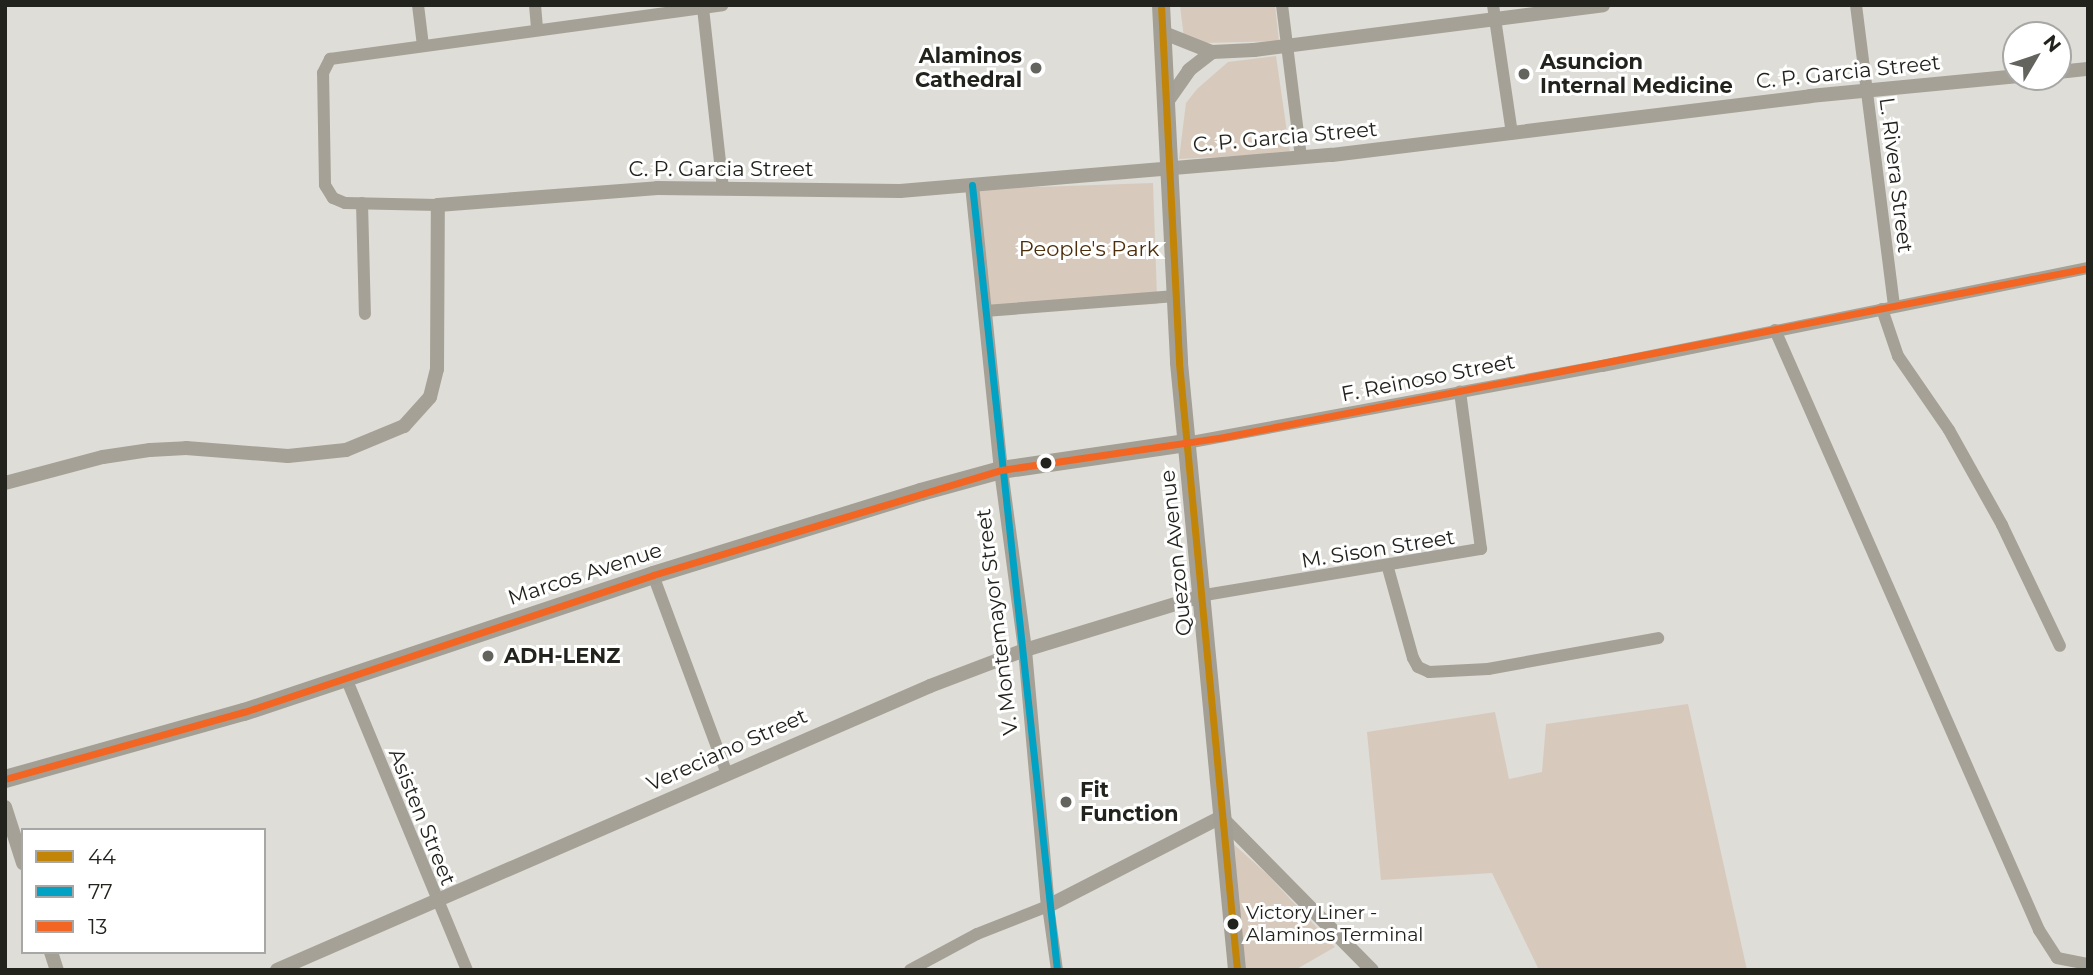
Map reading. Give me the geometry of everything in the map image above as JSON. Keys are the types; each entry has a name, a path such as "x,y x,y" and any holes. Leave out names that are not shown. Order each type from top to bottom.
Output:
{"main road":[{"name":"Quezon Avenue","path":"1161,5 1175,296 1186,443 1205,595 1221,817 1237,970"},
{"name":"Marcos Avenue","path":"5,779 244,712 653,575 1001,470 1186,443"}],"street":[{"path":"418,5 423,44 722,5"},
{"path":"535,5 537,29"},
{"path":"1282,5 1301,157"},
{"path":"1164,33 1212,52 1288,47 1494,13 1603,5"},
{"name":"L. Rivera Street","path":"1856,5 1888,308 1898,356 1949,430 2003,525 2060,646"},
{"path":"703,8 723,189"},
{"path":"1494,13 1512,134"},
{"name":"C. P. Garcia Street","path":"423,44 335,56 323,73 325,185 333,198 345,203 439,205 657,188 900,191 1301,157 1866,90 2002,77"},
{"path":"1167,102 1189,70 1212,52"},
{"name":"V. Montemayor Street","path":"972,185 1001,470 1025,650 1048,906 1057,970"},
{"path":"362,203 365,313"},
{"path":"5,483 103,457 150,450 186,448 288,456 346,450 404,426 430,397 437,369 439,205"},
{"name":"F. Reinoso Street","path":"1186,443 2088,268"},
{"path":"985,311 1175,296"},
{"path":"1775,330 2039,930 2057,957 2088,964"},
{"name":"M. Sison Street","path":"1205,595 1388,568 1481,550 1460,391"},
{"path":"1388,568 1413,657 1418,667 1429,672 1488,668 1658,638"},
{"path":"653,575 727,774"},
{"name":"Vereciano Street","path":"277,970 727,774 1025,650 1205,595"},
{"name":"Asisten Street","path":"346,678 436,903 467,970"},
{"path":"5,807 21,857"},
{"path":"910,970 977,934 1048,906 1221,817 1372,970"}],"green space":[{"path":"1180,5 1275,5 1279,41 1203,43 1184,38"},
{"path":"1276,56 1290,153 1179,159 1186,103 1197,89 1228,62"},
{"name":"People's Park","path":"1153,183 1157,304 983,310 979,189"},
{"path":"1688,704 1747,970 1539,970 1492,873 1381,880 1367,732 1495,712 1509,779 1542,772 1546,724"},
{"path":"1230,841 1268,875 1335,947 1295,970 1243,970"}],"transit line":[{"name":"44","path":"1161,5 1179,363 1237,970"},
{"name":"77","path":"972,185 1057,970"},
{"name":"13","path":"5,779 244,712 653,575 1001,470 1219,438 2088,268"}],"place":[{"name":"Alaminos Cathedral","path":"1036,68"},
{"name":"Asuncion Internal Medicine","path":"1524,74"},
{"name":"ADH-LENZ","path":"488,656"},
{"name":"Fit Function","path":"1066,802"},
{"name":"Victory Liner - Alaminos Terminal","path":"1233,924"}]}
